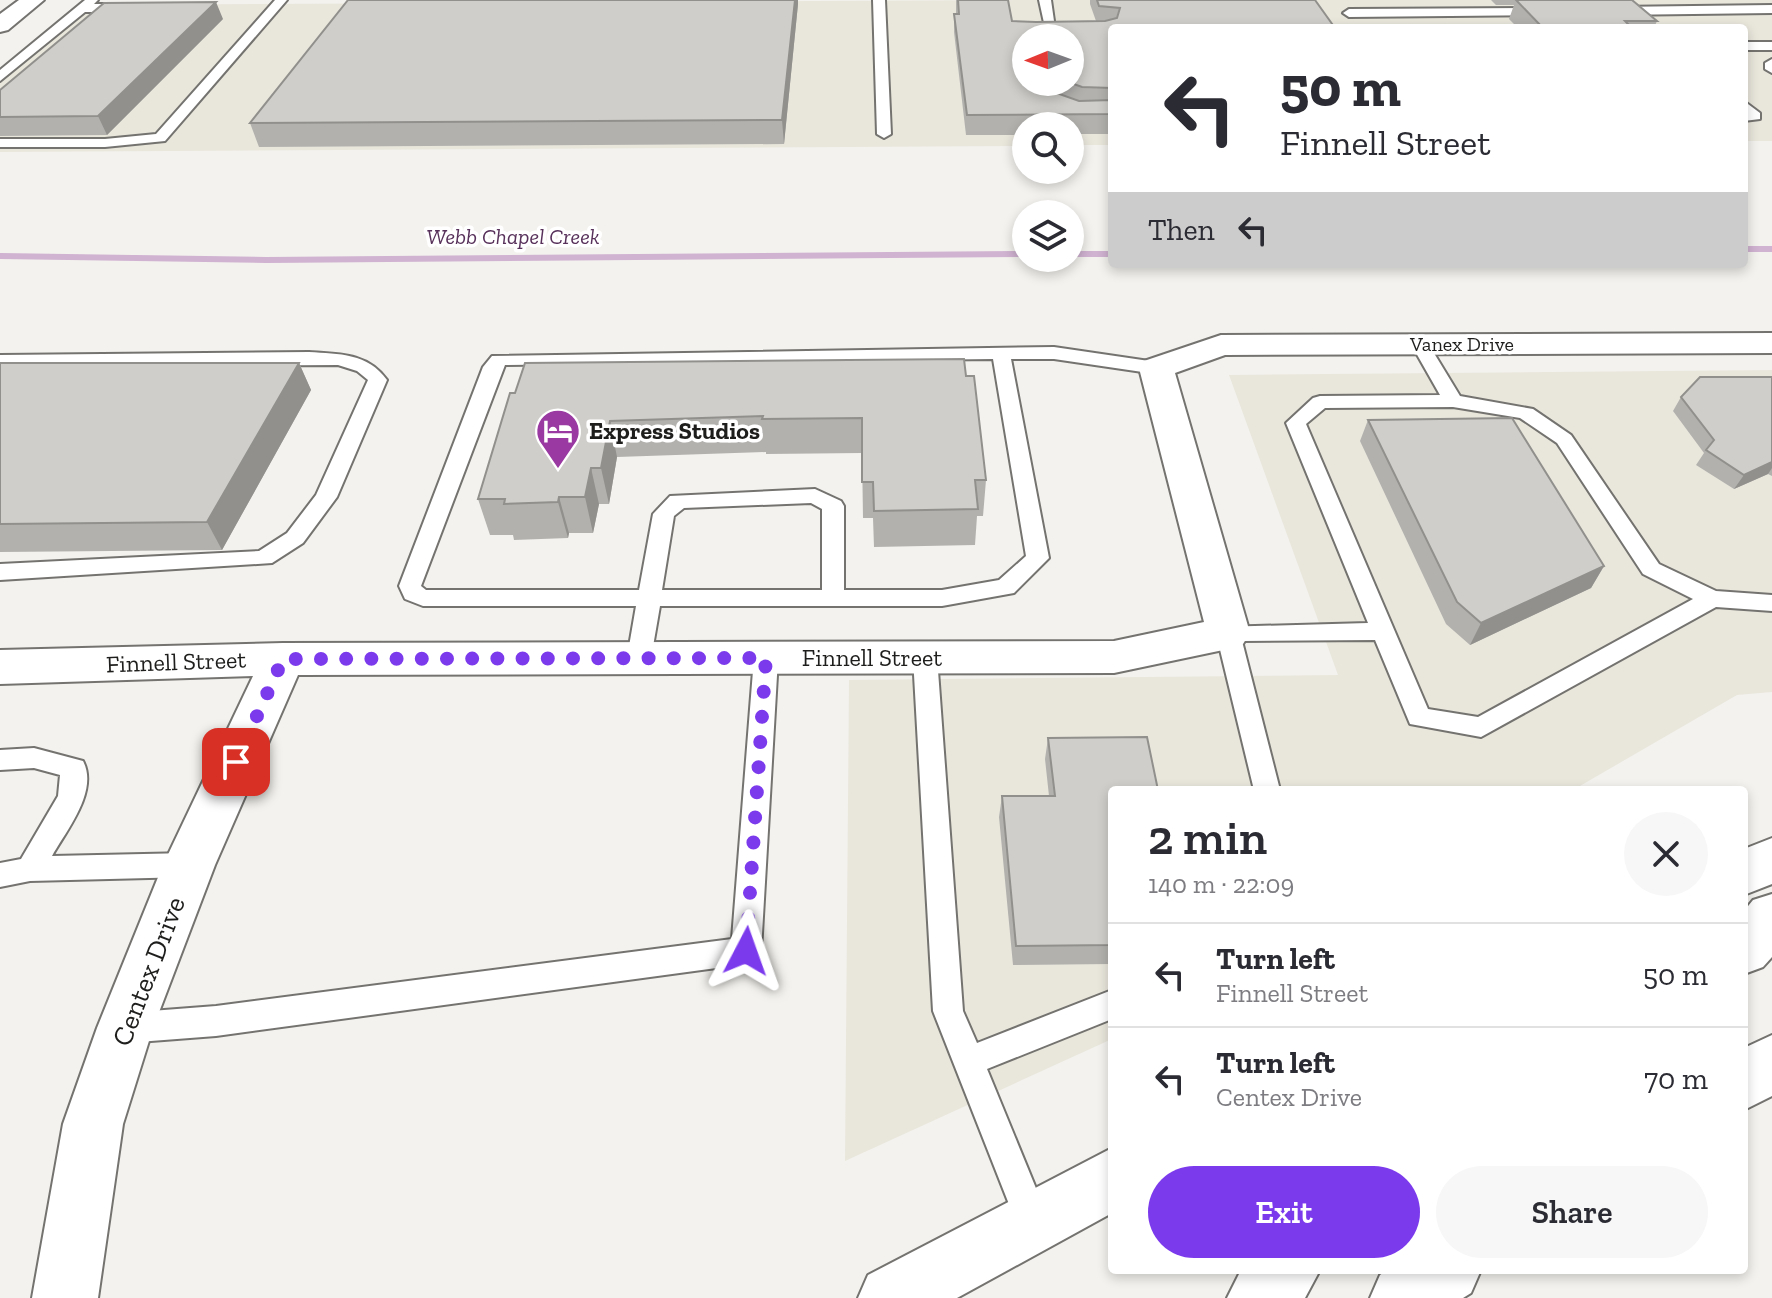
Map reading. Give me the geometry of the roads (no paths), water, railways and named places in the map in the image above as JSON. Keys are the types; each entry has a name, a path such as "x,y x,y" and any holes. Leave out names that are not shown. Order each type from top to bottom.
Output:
{"main road":[{"path":"0,25 33,0"},
{"name":"Vanex Drive","path":"1156,368 1221,345 1772,343"},
{"path":"1156,368 1228,633"},
{"name":"Finnell Street","path":"0,667 283,659 1114,657 1228,633"},
{"name":"Centex Drive","path":"65,1298 93,1124 125,1028 189,865 283,659"},
{"path":"1748,871 1772,860"},
{"path":"1748,945 1772,917"},
{"path":"1748,1078 1772,1063"},
{"path":"891,1298 1108,1181"},
{"path":"1260,1298 1283,1274"},
{"path":"1403,1298 1442,1274"}],"lane":[{"path":"0,143 105,143 160,138 281,0"},
{"path":"879,0 884,134"},
{"path":"1045,0 1046,24"},
{"path":"1340,0 1357,24"},
{"path":"0,77 87,4 141,8"},
{"path":"1603,6 1642,22"},
{"path":"1621,11 1772,9"},
{"path":"1349,13 1536,12"},
{"path":"1748,46 1772,46"},
{"path":"1050,96 1052,104 1077,114 1108,114"},
{"path":"1420,344 1453,401"},
{"path":"1001,353 1038,558 1006,587 942,598 423,598 413,593 410,586 492,367 499,360 1001,353 1054,353 1156,368"},
{"path":"0,361 323,359 351,361 370,368 378,380 326,497 295,538 264,558 0,572"},
{"path":"1712,599 1481,727 1419,717 1296,423 1320,402 1453,401 1526,413 1564,439 1651,569 1712,599 1772,603"},
{"path":"639,658 664,514 678,501 815,496 833,506 833,597"},
{"path":"1266,786 1228,633 1383,631"},
{"path":"925,657 948,1011 1032,1220"},
{"path":"125,1028 216,1021 746,951 766,658"},
{"path":"0,760 34,758 74,768 71,797 30,869"},
{"path":"0,875 30,869 189,865"},
{"path":"968,1062 1108,1006"}],"waterway":[{"name":"Webb Chapel Creek","path":"1748,249 1772,249"},
{"name":"Webb Chapel Creek","path":"0,256 266,260 1012,254"},
{"name":"Webb Chapel Creek","path":"1084,254 1108,254"}],"place":[{"name":"Express Studios","path":"558,470"}]}
